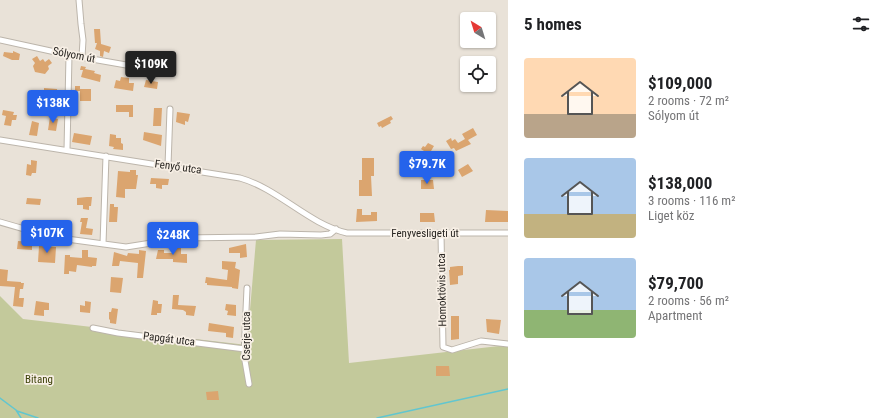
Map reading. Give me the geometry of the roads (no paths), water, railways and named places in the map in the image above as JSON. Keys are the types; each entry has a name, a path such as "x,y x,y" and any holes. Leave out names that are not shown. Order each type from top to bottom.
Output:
{"street":[{"path":"79,0 84,40 82,56"},
{"name":"Sólyom út","path":"0,40 69,55 82,56 172,73"},
{"path":"66,150 69,55"},
{"path":"168,166 170,109"},
{"name":"Fenyő utca","path":"0,140 233,176 260,185 325,225 343,232"},
{"path":"103,244 106,156"},
{"path":"0,222 38,234 133,247 183,238 280,234 326,235 336,230"},
{"name":"Fenyvesligeti út","path":"343,232 508,233"},
{"name":"Homoktövis utca","path":"441,233 443,347 452,350 481,341 508,344"},
{"name":"Cserje utca","path":"247,288 245,348 249,384"},
{"name":"Papgát utca","path":"93,328 118,333 245,348"}],"waterway":[{"path":"377,418 508,389"},
{"path":"0,398 16,410 21,418"},
{"path":"17,411 38,418"}],"park label":[{"name":"Bitang","path":"39,379"}]}
